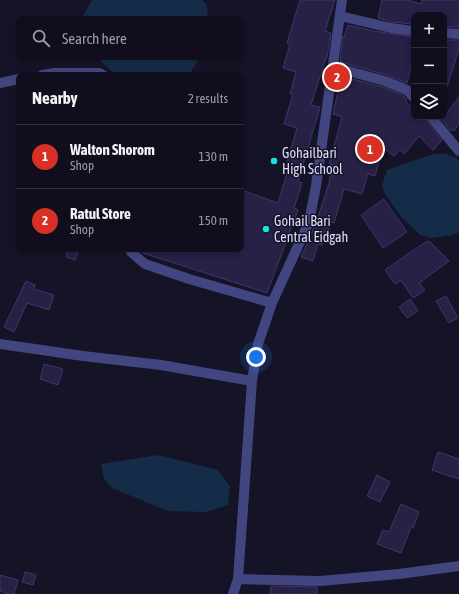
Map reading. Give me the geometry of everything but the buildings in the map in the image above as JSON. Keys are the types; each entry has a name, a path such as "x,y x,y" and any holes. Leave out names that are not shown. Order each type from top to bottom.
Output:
{"street":[{"path":"233,594 238,579 252,381 258,344 272,303 309,222 316,186 342,0"},
{"path":"340,16 391,28 411,31"},
{"path":"447,33 459,34"},
{"path":"333,68 392,84 407,90 411,95"},
{"path":"0,83 16,80"},
{"path":"433,120 459,151"},
{"path":"131,252 145,264 189,279 272,303"},
{"path":"0,344 161,365 252,381"},
{"path":"238,579 320,581 399,574 459,566"}],"water":[{"path":"92,0 202,0 207,5 208,16 83,16"},
{"path":"99,60 198,60 191,72 113,72"},
{"path":"444,153 457,158 459,162 459,232 453,235 432,238 420,235 402,218 385,194 382,185 387,170 430,155"},
{"path":"158,455 218,470 230,487 228,505 206,512 168,511 112,488 104,479 101,464"}],"place":[{"name":"Ratul Store","path":"337,77"},
{"name":"Walton Shorom","path":"370,149"},
{"name":"Gohailbari High School","path":"274,161"},
{"name":"Gohail Bari Central Eidgah","path":"266,229"}]}
